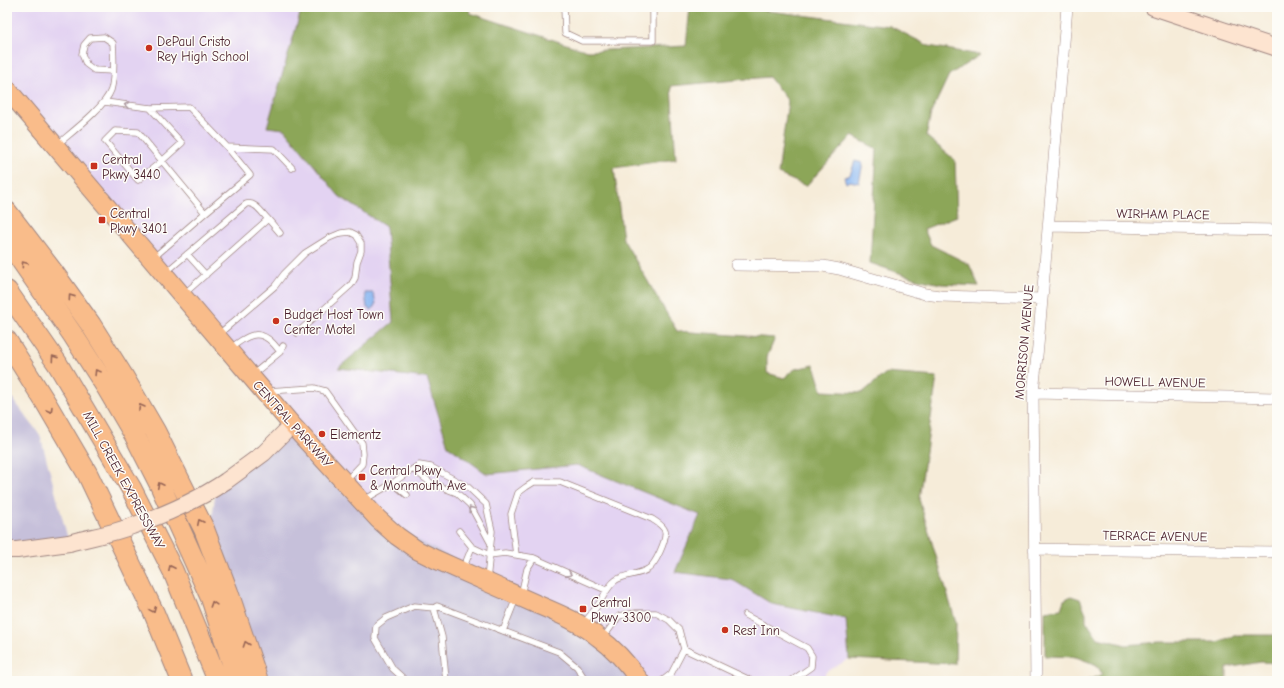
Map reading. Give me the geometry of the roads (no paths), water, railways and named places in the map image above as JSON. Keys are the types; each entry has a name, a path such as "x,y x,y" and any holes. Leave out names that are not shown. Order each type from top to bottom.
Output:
{"highway":[{"path":"7,212 91,325 155,431 204,529 228,592 258,681"},
{"path":"7,240 73,335 107,388 160,485 211,598 238,681"},
{"name":"MILL CREEK EXPRESSWAY","path":"7,291 57,363 131,488 173,571 218,681"},
{"path":"7,341 46,403 87,473 154,613 182,681"}],"main road":[{"name":"CENTRAL PARKWAY","path":"7,89 263,392 378,519 397,536 418,550 582,626 602,639 612,648 626,662 640,681"}],"street":[{"name":"MORRISON AVENUE","path":"1036,681 1033,393 1067,7"},
{"path":"1153,7 1277,48"},
{"name":"WIRHAM PLACE","path":"1048,226 1277,230"},
{"path":"736,264 823,266 839,269 924,294 940,296 1042,299"},
{"name":"HOWELL AVENUE","path":"1033,393 1277,398"},
{"path":"7,550 69,543 131,527 190,502 216,488 264,453 292,425"},
{"name":"TERRACE AVENUE","path":"1034,549 1277,552"}],"lane":[{"path":"564,7 565,33 582,41 653,41 653,7"},
{"path":"56,146 104,102 111,89 113,72 113,44 104,37 90,38 84,45 82,54 86,64 94,70 113,72"},
{"path":"104,102 150,108 189,107 227,147 250,175 151,259"},
{"path":"150,108 182,143 162,160 138,180 105,141 115,131 138,132 162,160 205,213"},
{"path":"227,147 274,149 292,168"},
{"path":"164,274 246,204 253,204 280,232"},
{"path":"183,296 268,219"},
{"path":"216,336 275,286 284,274 305,253 329,238 341,233 350,232 356,235 361,243 361,251 357,262 355,278 351,285 297,333"},
{"path":"187,254 206,275"},
{"path":"228,350 244,338 253,335 265,337 274,343 280,352"},
{"path":"251,377 280,352 283,346"},
{"path":"263,392 314,388 325,391 362,443 362,464 345,483"},
{"path":"361,501 393,483 419,465 431,467 468,486 486,504 492,531 487,582"},
{"path":"413,469 431,483 457,493 470,505 490,542"},
{"path":"516,555 511,514 518,493 534,482 560,482 652,519 662,526 665,532 664,541 652,566 647,570 616,580 606,590 600,602 582,626"},
{"path":"393,483 407,495"},
{"path":"459,530 472,547 489,555 505,553 534,558 606,590"},
{"path":"462,571 472,547"},
{"path":"502,631 519,596 527,569 534,558"},
{"path":"404,681 404,678 393,669 375,638 376,626 386,618 414,606 434,608 437,606 559,652 577,667 586,681"},
{"path":"434,608 442,637 446,681"},
{"path":"602,639 620,616 636,613 656,613 669,620 679,630 684,649 671,674 662,681"},
{"path":"745,615 807,648 812,656 811,667 791,681"},
{"path":"684,649 752,681"}],"water":[{"path":"855,161 863,163 859,183 850,181 846,183 844,177 850,175"},
{"path":"365,293 373,293 376,303 372,310 367,308"}],"place":[{"name":"DePaul Cristo Rey High School","path":"149,48"},
{"name":"Central Pkwy 3440","path":"94,166"},
{"name":"Central Pkwy 3401","path":"102,220"},
{"name":"Budget Host Town Center Motel","path":"276,321"},
{"name":"Elementz","path":"322,434"},
{"name":"Central Pkwy & Monmouth Ave","path":"362,477"},
{"name":"Central Pkwy 3300","path":"583,609"},
{"name":"Rest Inn","path":"725,630"}]}
